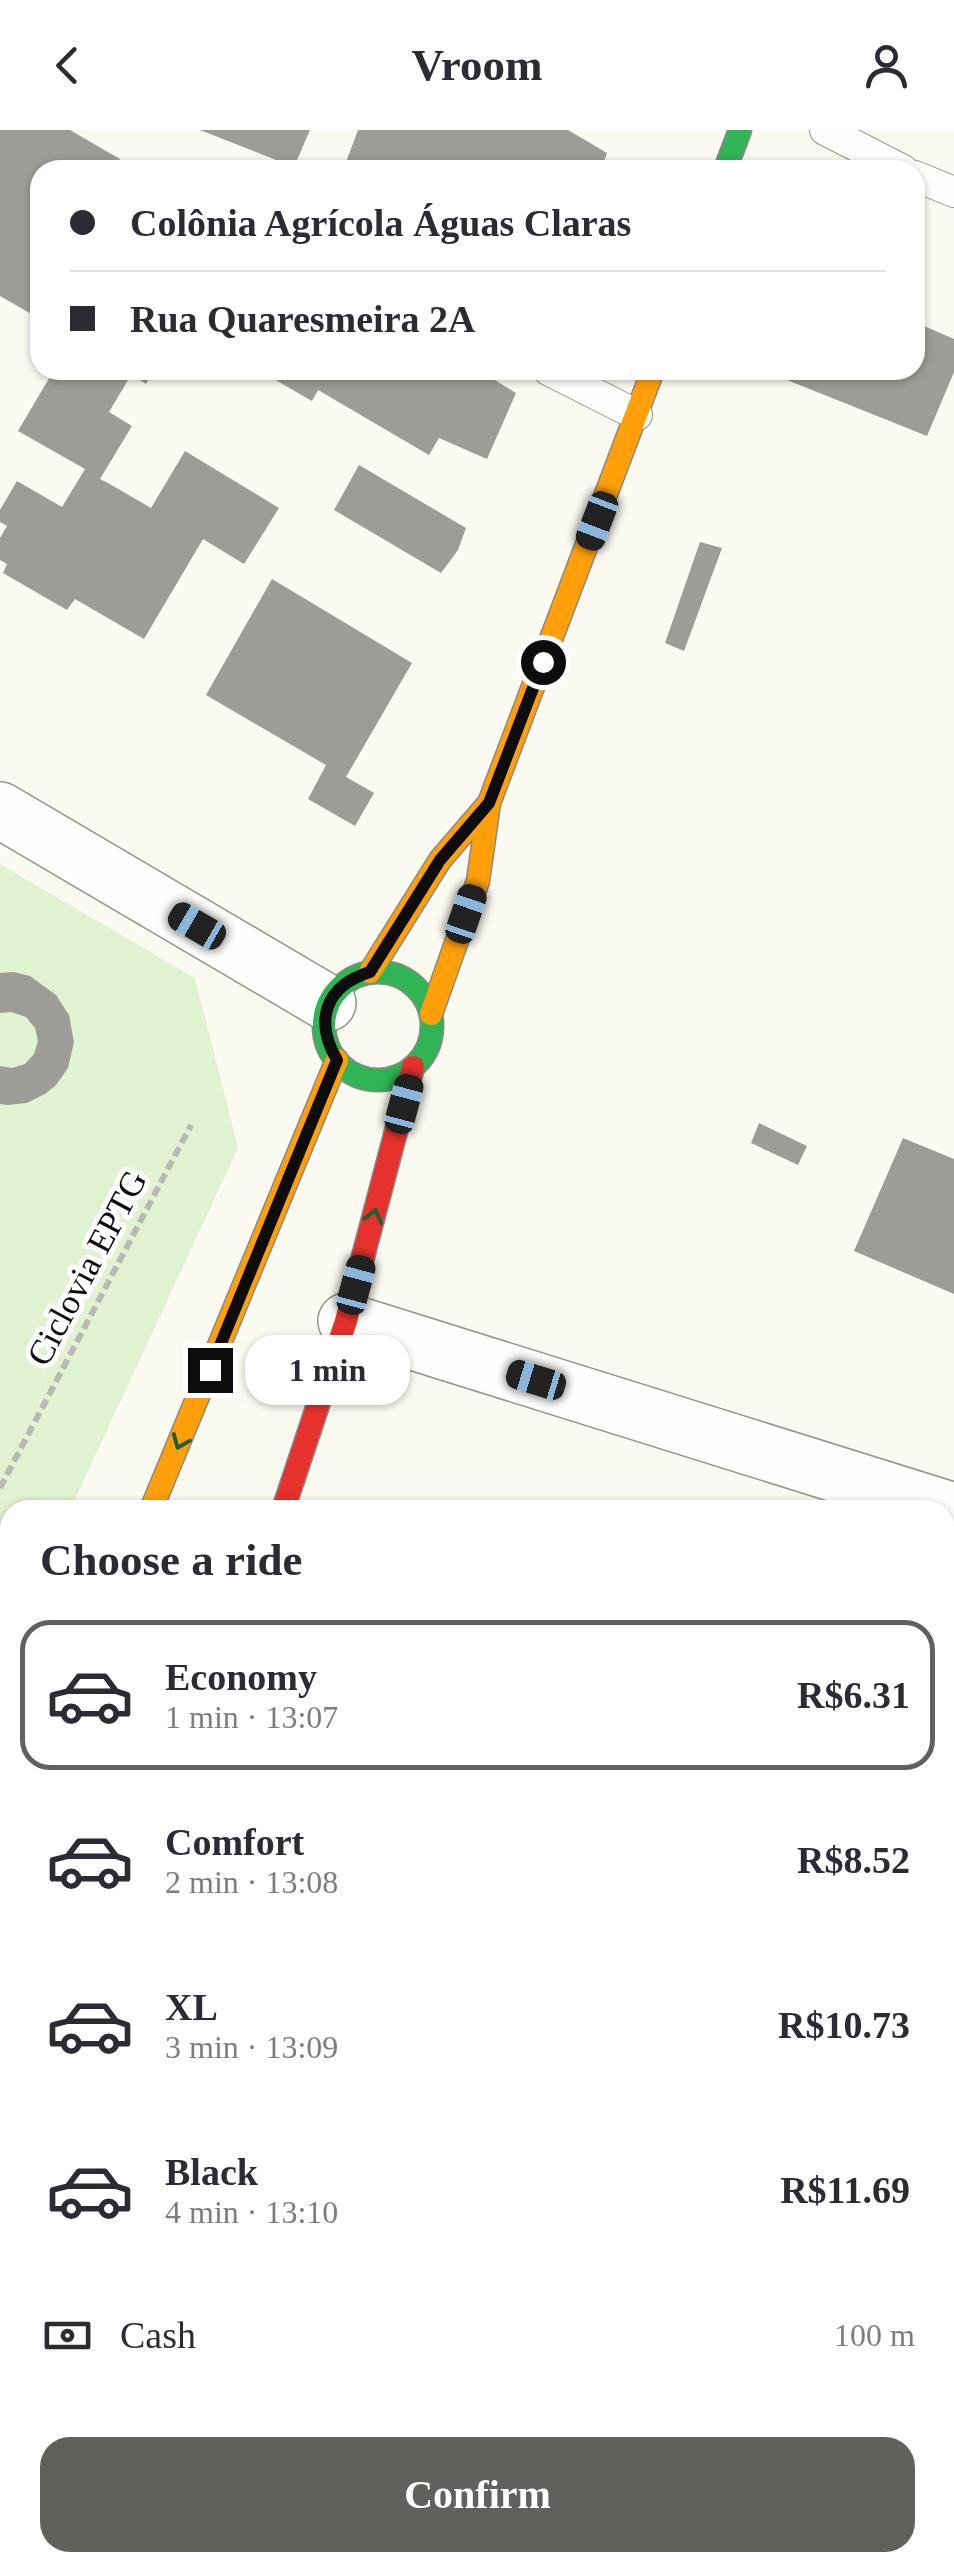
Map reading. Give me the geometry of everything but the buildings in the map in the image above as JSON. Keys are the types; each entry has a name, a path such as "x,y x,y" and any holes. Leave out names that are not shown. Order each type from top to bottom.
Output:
{"main road":[{"path":"729,160 740,130"},
{"path":"489,803 440,860 324,1023 326,1043 353,1074 374,1080 396,1078 426,1052 432,1034 431,1014 478,881 489,803 649,380"},
{"path":"349,988 396,976 418,990 431,1014"},
{"path":"155,1500 337,1060"},
{"path":"287,1500 346,1321 413,1067"}],"street":[{"path":"0,810 349,988"},
{"path":"346,1321 916,1500"}],"lane":[{"path":"825,130 884,160"},
{"path":"925,180 954,192"},
{"path":"568,380 637,415"}],"path":[{"name":"Ciclovia EPTG","path":"0,1488 191,1125"}],"green space":[{"path":"0,864 195,978 238,1148 75,1500 0,1500"}],"traffic: fast":[{"path":"729,160 740,130"},
{"path":"378,972 398,977 416,988 427,1006 432,1026 427,1046 416,1064 398,1075 378,1080 358,1075 340,1064 329,1046 324,1026 329,1006 340,988 358,977 378,972"}],"traffic: slow":[{"path":"431,1014 478,881 489,803 649,380"},
{"path":"370,972 440,860 489,803"},
{"path":"155,1500 337,1060"}],"traffic: jam":[{"path":"286,1500 346,1321 413,1067"}],"route":[{"path":"210,1370 337,1060 326,1043 328,1003 352,978 370,972 440,860 489,803 543,662"}]}
